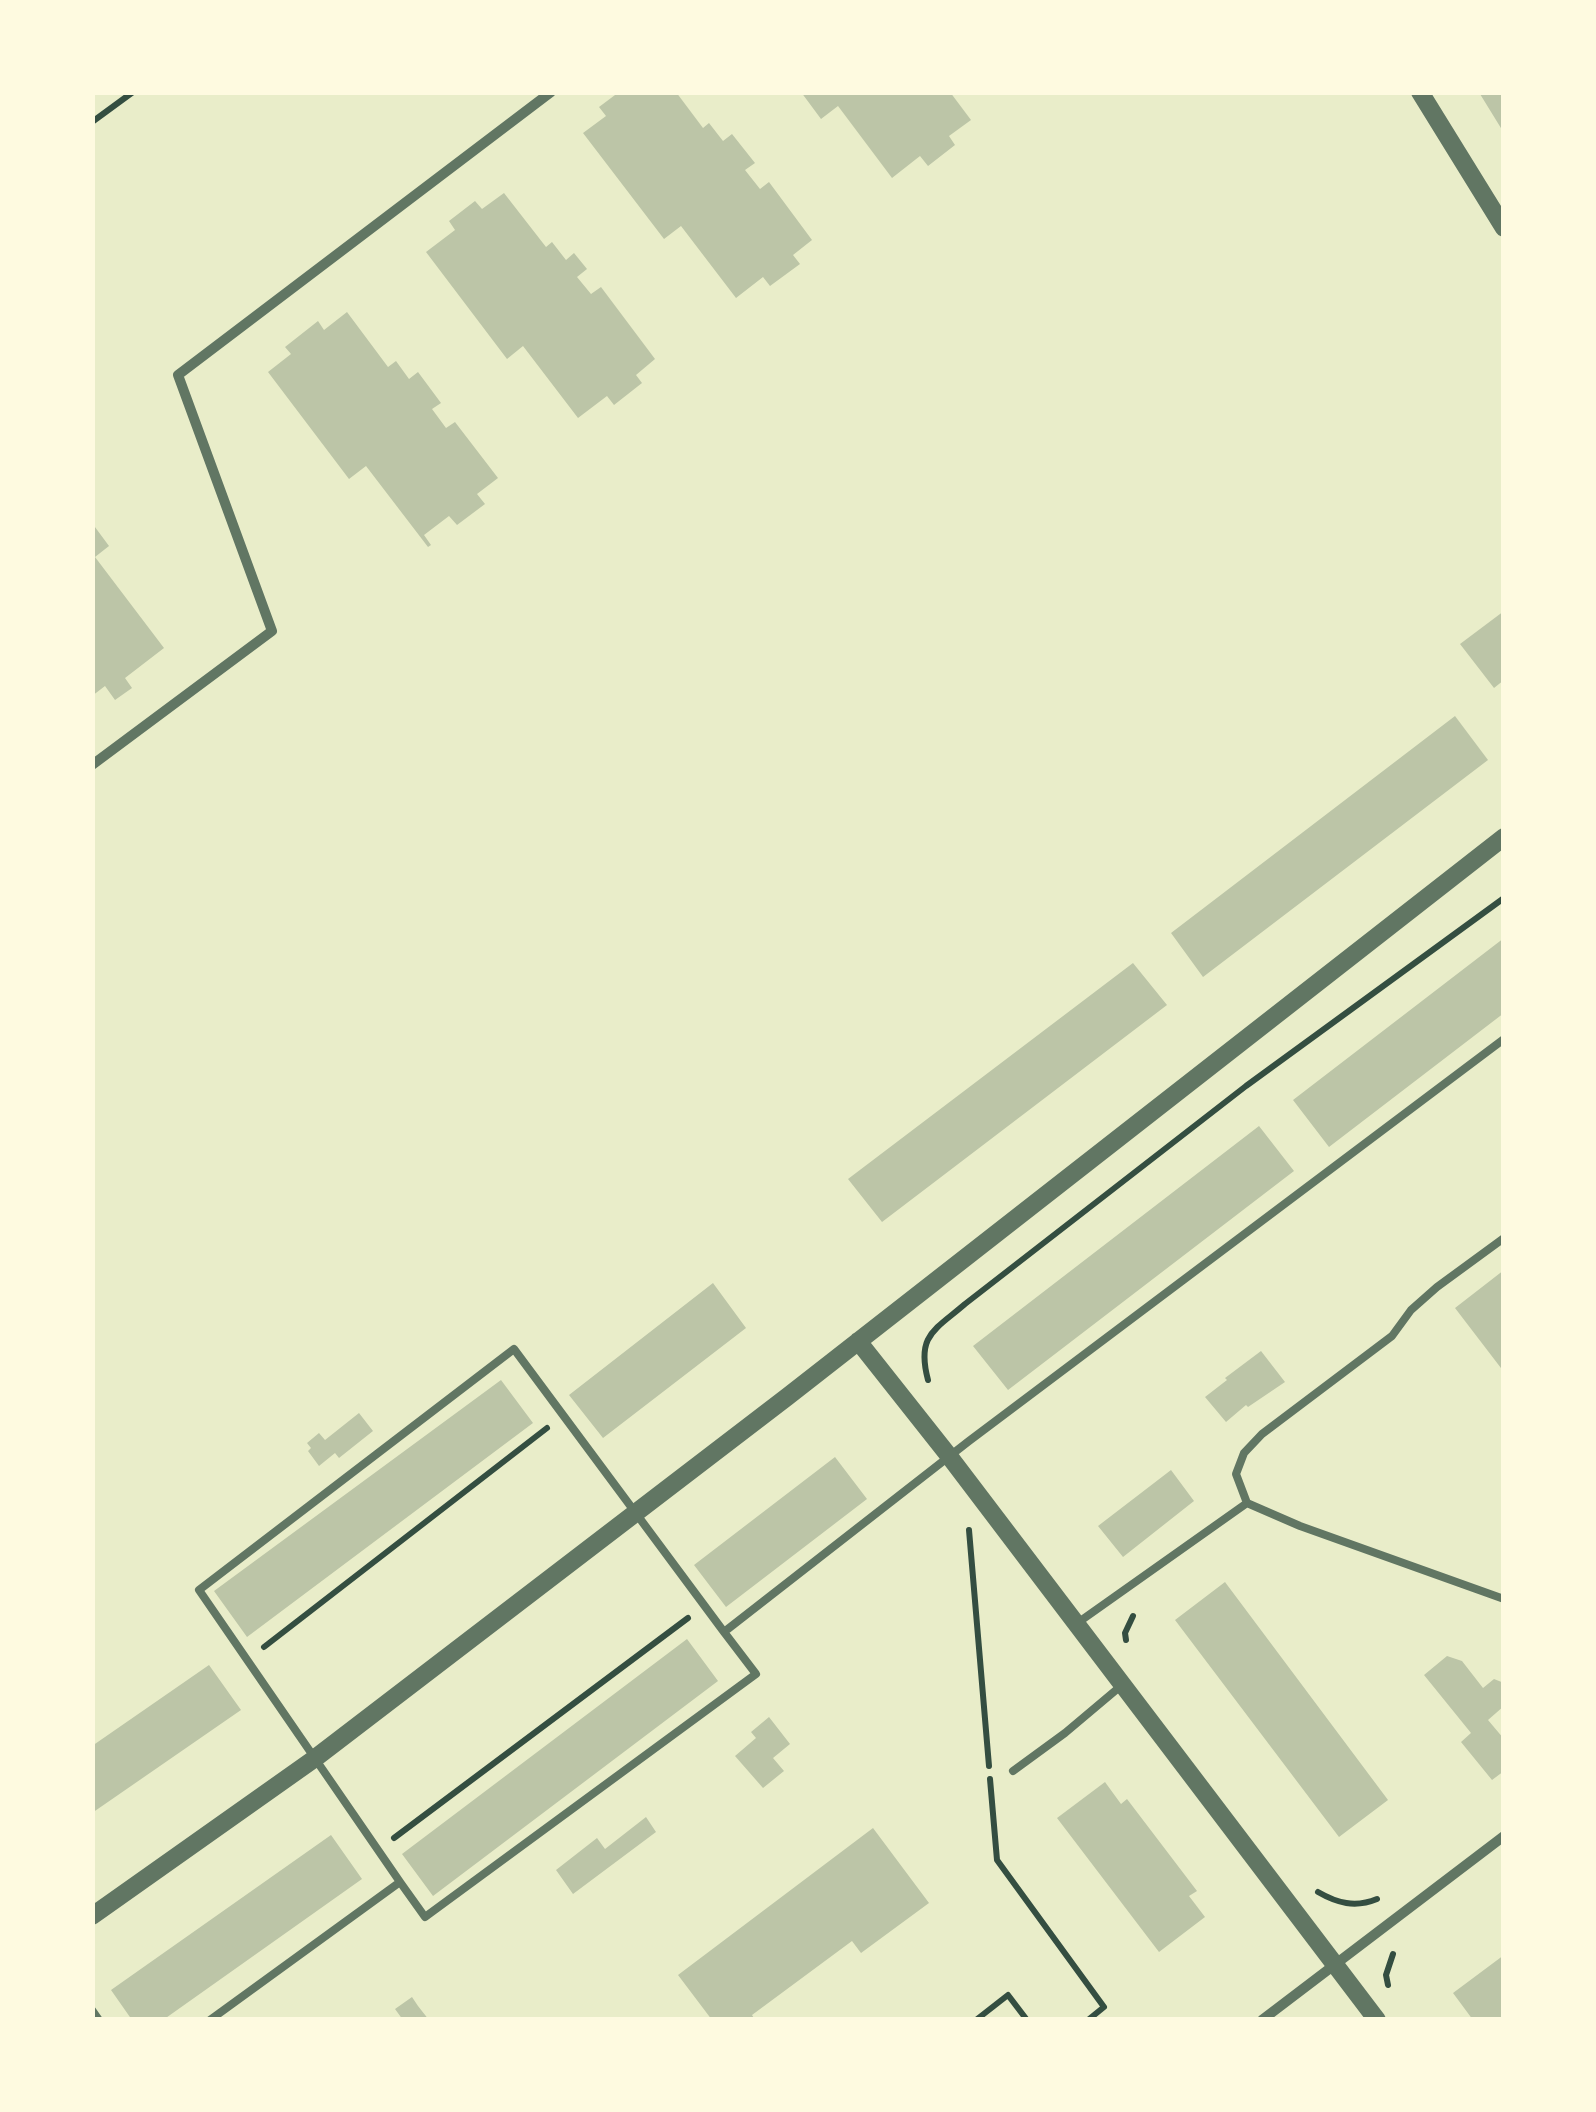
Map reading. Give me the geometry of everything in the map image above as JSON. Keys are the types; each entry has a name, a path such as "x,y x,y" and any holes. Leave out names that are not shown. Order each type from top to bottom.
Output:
{"street":[{"path":"92,765 272,631 178,375 551,92"},
{"path":"1420,92 1504,228"},
{"path":"92,1916 314,1759 1504,837"},
{"path":"858,1341 1377,2020"},
{"path":"1262,2020 1504,1836"}],"lane":[{"path":"724,1632 949,1456 1504,1039"},
{"path":"1504,1238 1436,1287 1411,1310 1392,1336 1262,1434 1244,1453 1236,1474 1247,1502 1300,1526 1504,1598"},
{"path":"514,1348 564,1416 756,1674 426,1916 199,1590 514,1348"},
{"path":"1076,1624 1247,1502"},
{"path":"1013,1771 1122,1685"},
{"path":"210,2020 400,1882"},
{"path":"92,2010 98,2020"}],"path":[{"path":"92,122 133,92"},
{"path":"937,1392 927,1378 923,1353 928,1336 1246,1086 1504,898"},
{"path":"256,1652 564,1416"},
{"path":"377,1850 705,1605"},
{"path":"1128,1650 1125,1633 1131,1618 1147,1606"},
{"path":"1307,1882 1330,1899 1351,1905 1367,1904 1382,1897"},
{"path":"976,2020 1008,1994 1027,2020"}],"building":[{"path":"619,92 676,92 703,128 709,123 723,141 732,134 755,163 745,170 760,189 769,182 812,240 793,255 800,264 770,286 763,277 736,298 681,226 664,239 583,133 606,116 599,107"},
{"path":"801,92 950,92 971,120 949,136 955,145 928,166 920,156 892,178 838,106 821,119"},
{"path":"1504,92 1504,133 1480,94"},
{"path":"504,193 546,247 552,242 566,260 574,253 587,269 577,277 591,294 601,287 655,359 636,375 642,383 614,405 607,396 578,418 523,346 507,359 426,252 455,230 449,221 475,201 482,209"},
{"path":"347,312 388,367 396,361 409,379 418,372 441,403 432,409 446,428 455,422 498,478 477,494 485,504 457,525 449,516 424,535 431,545 428,547 366,466 349,479 268,372 291,354 285,347 318,321 324,330"},
{"path":"92,523 109,546 95,557 164,648 125,678 132,688 115,700 105,686 92,696"},
{"path":"1504,611 1504,680 1494,688 1460,644"},
{"path":"1455,716 1488,760 1203,977 1171,933"},
{"path":"1504,938 1504,1013 1329,1147 1293,1100"},
{"path":"1133,963 1167,1005 882,1222 848,1179"},
{"path":"1259,1126 1294,1171 1008,1390 973,1346"},
{"path":"1504,1270 1504,1372 1455,1308"},
{"path":"713,1283 746,1328 603,1438 569,1395"},
{"path":"1261,1351 1285,1382 1226,1422 1205,1397"},
{"path":"501,1380 533,1423 247,1637 214,1591"},
{"path":"359,1413 373,1431 339,1458 335,1453 319,1466 307,1443 319,1433 325,1440"},
{"path":"835,1457 867,1499 726,1607 694,1565"},
{"path":"1171,1470 1194,1501 1123,1557 1098,1526"},
{"path":"1225,1582 1388,1800 1339,1837 1175,1620"},
{"path":"687,1639 718,1681 433,1896 402,1854"},
{"path":"1447,1656 1462,1661 1483,1688 1494,1679 1504,1683 1504,1706 1488,1720 1504,1739 1504,1771 1492,1780 1461,1742 1471,1733 1424,1675"},
{"path":"209,1665 241,1710 92,1813 92,1746"},
{"path":"769,1717 790,1744 773,1758 784,1771 763,1788 735,1756 756,1738 751,1732"},
{"path":"1105,1782 1121,1804 1127,1799 1197,1891 1189,1896 1205,1917 1159,1952 1057,1818"},
{"path":"646,1817 656,1832 573,1894 556,1870 597,1838 605,1849"},
{"path":"873,1828 929,1903 861,1953 852,1941 752,2015 755,2020 712,2020 678,1975"},
{"path":"331,1835 362,1879 163,2020 132,2020 111,1990"},
{"path":"1504,1955 1504,2020 1473,2020 1453,1993"},
{"path":"412,1997 429,2020 403,2020 395,2009"}]}
